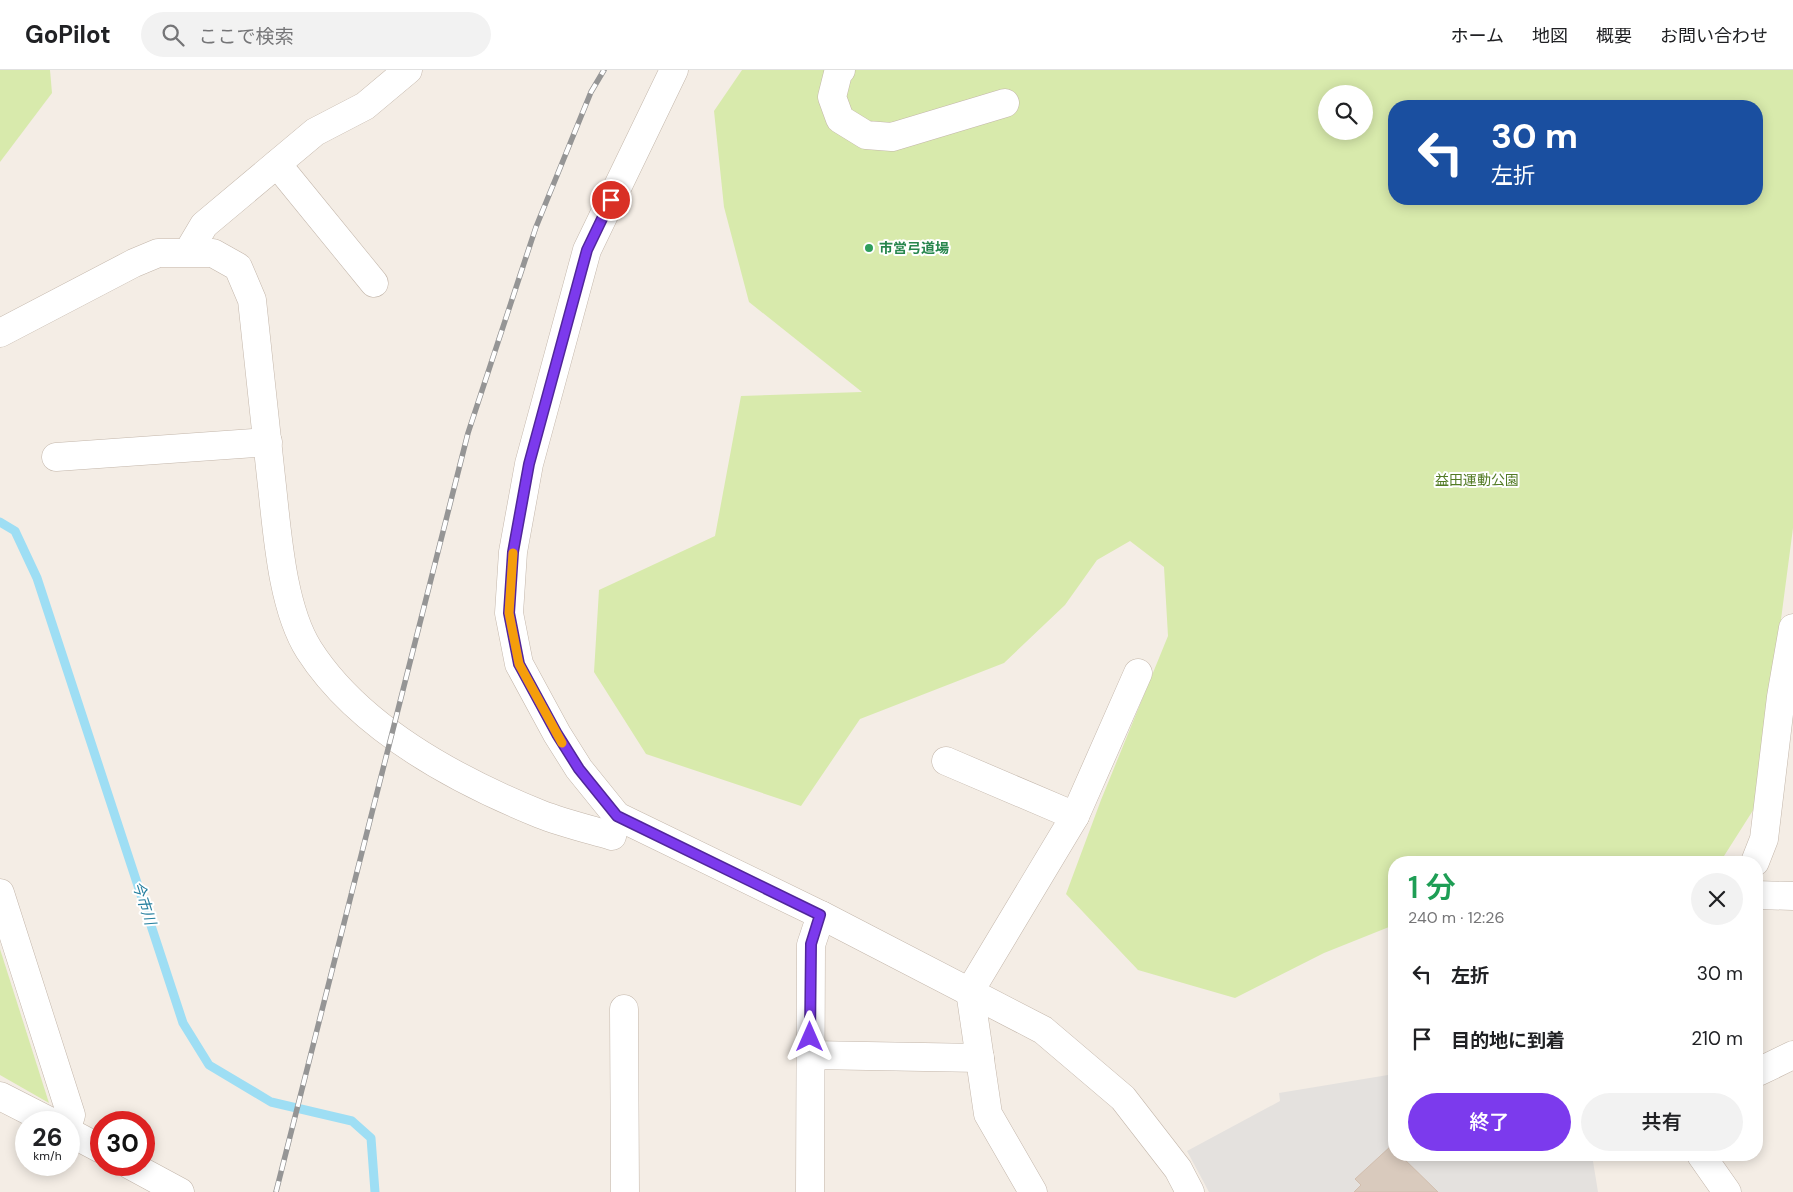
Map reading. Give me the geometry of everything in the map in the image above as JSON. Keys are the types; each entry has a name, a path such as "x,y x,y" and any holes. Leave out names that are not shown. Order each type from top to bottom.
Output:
{"street":[{"path":"188,252 204,225 315,132 365,106 408,70"},
{"path":"674,70 587,250 529,464 513,552 509,613 519,664 557,734 579,769 617,816 820,915 1043,1030 1123,1098 1178,1168 1190,1192"},
{"path":"841,70 838,74 832,97 840,120 866,135 892,137 1005,103"},
{"path":"277,164 374,283"},
{"path":"0,333 134,263 158,253 213,253 238,267 252,300 280,554 293,611 308,649 347,698 392,735 454,773 541,814 612,836 617,816"},
{"path":"56,457 268,442"},
{"path":"1757,856 1764,839 1781,697 1793,628"},
{"path":"1033,1192 988,1114 970,991 1075,816 1138,673"},
{"path":"946,761 1075,816"},
{"path":"0,892 70,1111"},
{"path":"1763,895 1793,896"},
{"path":"810,1192 811,944 820,915"},
{"path":"624,1009 625,1192"},
{"path":"810,1055 980,1058"},
{"path":"1763,1070 1793,1055"},
{"path":"0,1096 29,1111"},
{"path":"1705,1161 1727,1192"},
{"path":"150,1176 180,1192"}],"green space":[{"path":"0,70 50,70 52,93 0,162"},
{"name":"益田運動公園","path":"742,70 1793,70 1793,528 1780,627 1764,793 1724,856 1388,856 1388,927 1324,953 1235,998 1138,970 1066,894 1101,800 1168,636 1164,567 1130,541 1097,560 1065,605 1004,663 860,719 801,806 646,754 594,672 599,590 715,536 741,396 862,392 749,302 724,207 714,111"},
{"path":"0,949 49,1103 0,1075"}],"shaded area":[{"path":"1388,1075 1388,1161 1593,1161 1598,1192 1209,1192 1187,1151 1280,1101 1279,1093"}],"building":[{"path":"1388,1149 1388,1161 1406,1161 1438,1192 1354,1192 1361,1185 1355,1179"}],"waterway":[{"name":"今市川","path":"0,522 15,531 37,578 183,1023 209,1065 271,1102 352,1121 371,1138 375,1192"}],"railway":[{"path":"276,1192 468,433 536,227 591,92 604,70"}],"slow traffic":[{"path":"513,553 509,613 519,664 562,743"}],"place":[{"name":"市営弓道場","path":"869,248"}],"route":[{"path":"611,200 587,250 529,464 513,552 509,613 519,664 557,734 579,769 617,816 820,915 811,944 810,1037"}]}
